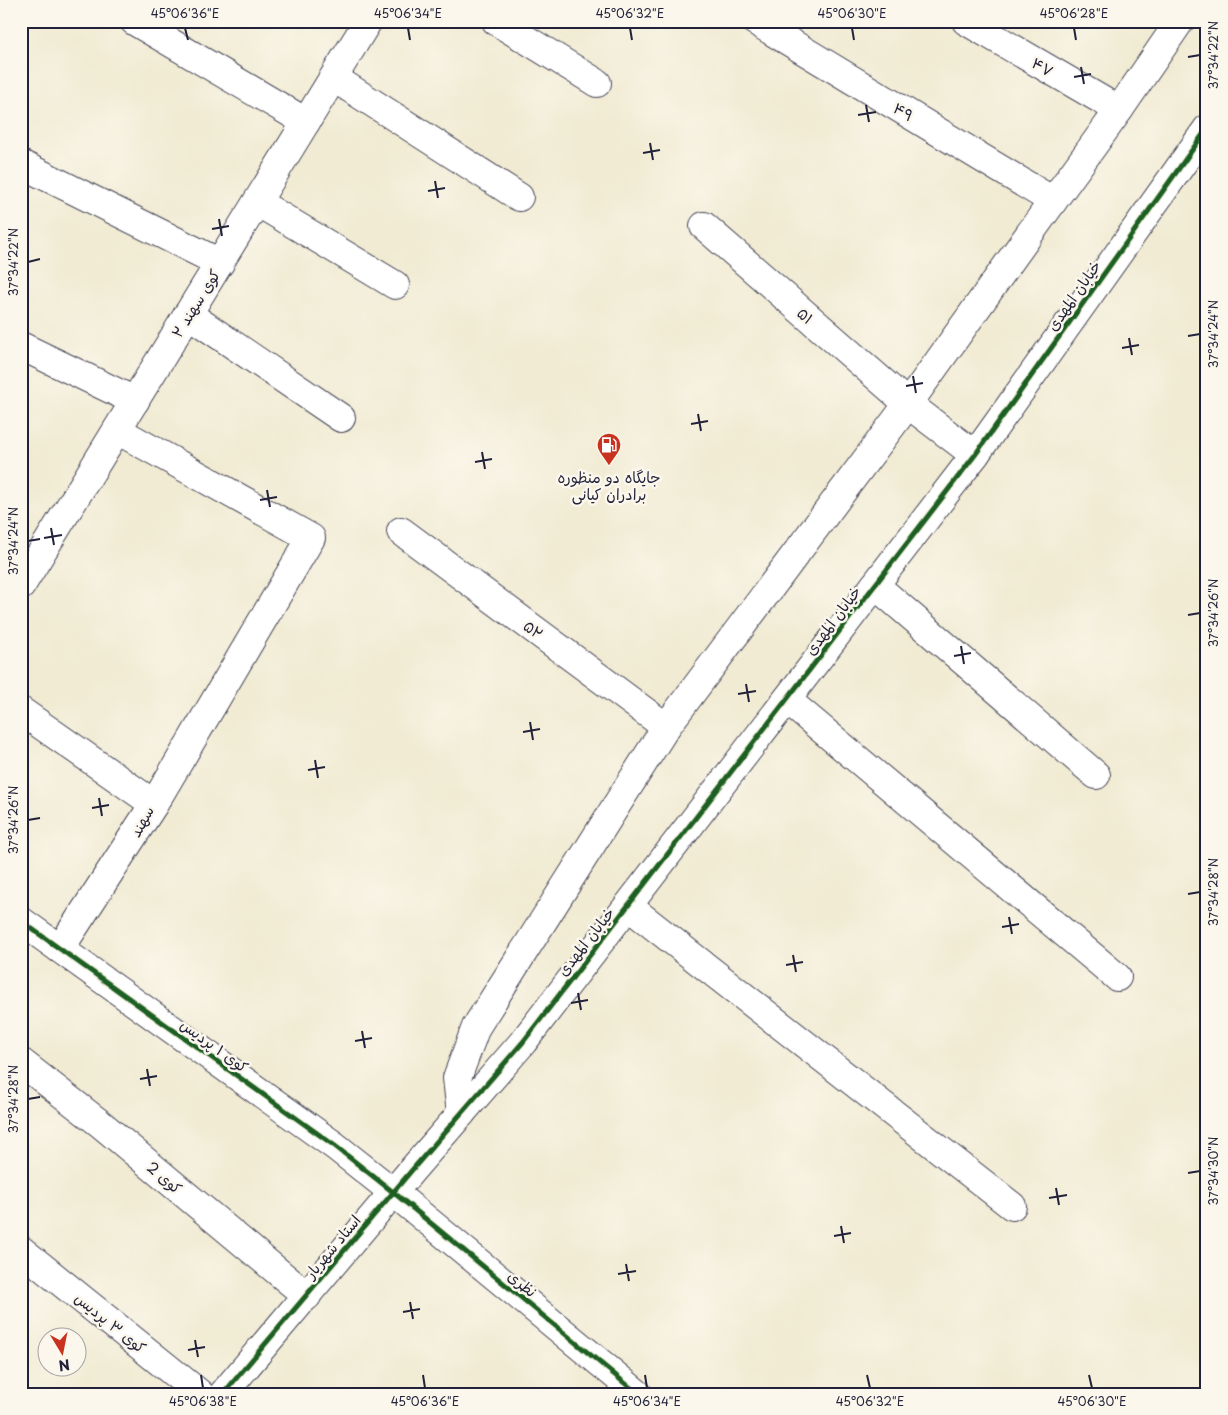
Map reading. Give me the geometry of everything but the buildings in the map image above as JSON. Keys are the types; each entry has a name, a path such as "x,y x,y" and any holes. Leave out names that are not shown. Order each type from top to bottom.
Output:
{"street":[{"path":"134,21 306,122"},
{"name":"کوی سهند ۲","path":"21,586 368,21"},
{"path":"496,21 597,83"},
{"name":"۴۹","path":"755,21 1052,201"},
{"name":"۴۷","path":"966,21 1119,110"},
{"path":"461,1114 457,1078 476,1027 666,727 908,404 1119,110 1180,21"},
{"path":"334,78 519,197"},
{"name":"خیابان المهدی","path":"461,1114 523,1042 975,455 1207,129"},
{"path":"21,164 220,263"},
{"path":"257,202 395,285"},
{"name":"۵۱","path":"704,226 908,404 975,455"},
{"path":"188,314 341,418"},
{"path":"21,346 135,401"},
{"path":"117,430 311,538 154,804"},
{"name":"۵۲","path":"401,531 666,727"},
{"path":"875,585 1096,775"},
{"path":"787,700 1118,977"},
{"name":"سهند","path":"21,711 154,804 60,949"},
{"path":"628,906 1012,1206"},
{"name":"کوی ۱ پردیس","path":"21,921 335,1146 393,1192"},
{"name":"کوی 2","path":"21,1062 102,1125 307,1296"},
{"name":"استاد شهریار","path":"224,1394 393,1192 461,1114"},
{"name":"نظری","path":"393,1192 638,1394"},
{"name":"کوی ۳ پردیس","path":"21,1250 200,1394"}],"cycle path":[{"path":"223,1394 523,1042 975,455 1207,129"},
{"path":"21,921 335,1146 638,1394"}],"place":[{"name":"جایگاه دو منظوره برادران کیانی","path":"609,466"}]}
